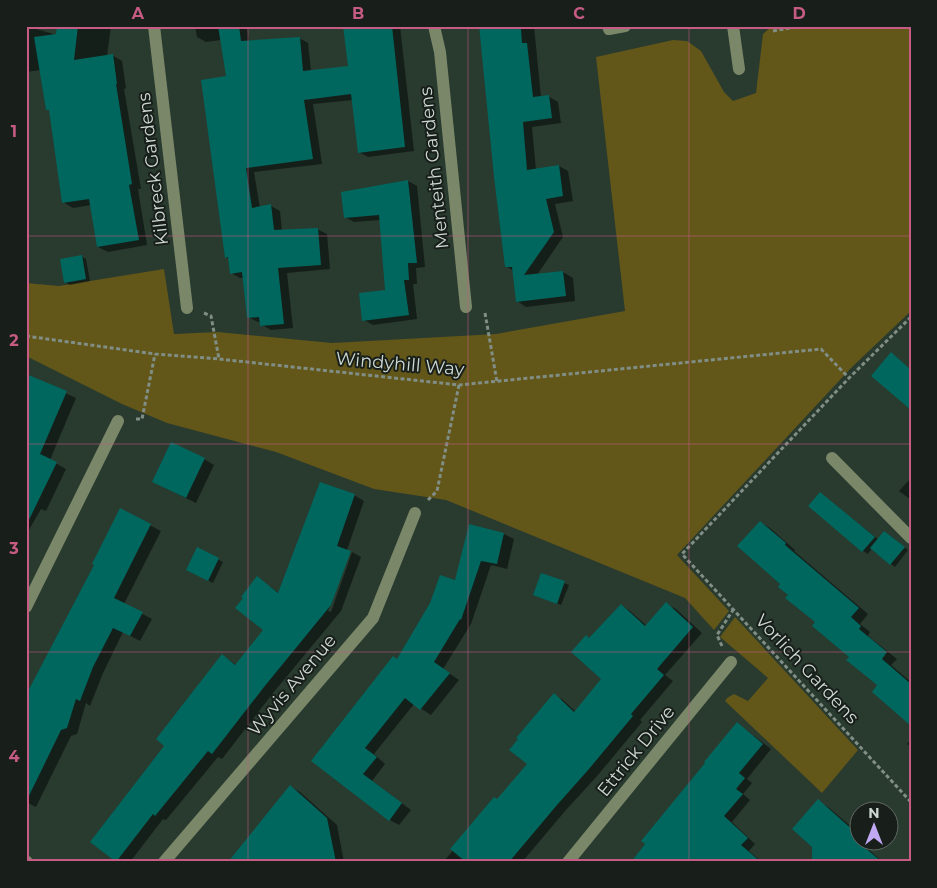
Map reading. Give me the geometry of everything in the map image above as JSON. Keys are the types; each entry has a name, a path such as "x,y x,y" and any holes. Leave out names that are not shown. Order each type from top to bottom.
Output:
{"street":[{"name":"Kilbreck Gardens","path":"154,26 186,308"},
{"name":"Menteith Gardens","path":"434,26 440,52 466,308"},
{"path":"608,26 609,29 625,26"},
{"path":"733,26 739,69"},
{"path":"26,607 118,421"},
{"path":"832,458 911,538"},
{"name":"Wyvis Avenue","path":"164,862 373,618 415,513"},
{"name":"Ettrick Drive","path":"568,862 731,662"}],"path":[{"path":"773,31 802,26"},
{"path":"186,308 211,316 219,359"},
{"path":"466,308 484,311 497,382"},
{"path":"849,378 911,317"},
{"name":"Windyhill Way","path":"26,336 154,354 219,359 459,386 821,349 849,378"},
{"path":"118,421 142,419 154,354"},
{"name":"Vorlich Gardens","path":"849,378 682,554 911,802"},
{"path":"415,513 437,491 459,386"},
{"path":"731,662 717,635 733,610"}],"shaded area":[{"path":"772,26 911,26 911,311 851,368 677,555 729,611 714,630 685,598 446,500 374,489 276,452 167,423 122,404 26,356 26,283 59,286 164,269 174,334 218,332 332,343 496,334 625,311 596,57 673,40 687,41 701,51 724,92 733,101 756,93 763,34"},
{"path":"735,617 858,750 822,793 725,701 734,694 748,701 768,678 720,637"}],"building":[{"path":"57,26 78,26 74,60 113,54 132,184 129,185 139,240 97,247 89,199 62,203 49,110 46,110 34,37 56,34"},
{"path":"218,26 239,26 241,41 300,37 303,71 348,66 343,26 392,26 405,147 358,153 351,94 304,100 313,159 246,168 252,208 271,204 274,230 318,228 321,265 278,268 284,324 260,326 259,317 247,318 242,272 230,274 228,257 225,258 201,80 226,76"},
{"path":"479,26 517,26 518,29 521,29 522,43 527,43 533,97 549,95 552,118 523,122 527,170 559,165 563,196 546,199 554,232 524,275 563,271 566,296 516,302 512,267 505,267"},
{"path":"408,180 417,263 408,263 409,280 404,280 409,315 362,321 359,293 385,290 379,215 344,218 341,192"},
{"path":"82,255 86,279 64,283 60,259"},
{"path":"891,352 911,370 911,410 871,376"},
{"path":"26,374 67,391 40,454 57,462 26,526"},
{"path":"171,442 205,458 186,498 152,482"},
{"path":"320,482 355,494 337,546 351,551 331,605 212,754 208,751 155,816 153,814 116,862 90,842 164,746 156,739 222,654 235,665 263,630 235,608 257,576 278,593"},
{"path":"820,492 875,537 862,552 808,506"},
{"path":"120,508 151,524 114,598 143,612 130,636 113,628 93,667 80,701 76,699 67,728 61,730 26,802 26,695 94,565 92,564"},
{"path":"760,521 786,543 785,545 859,608 851,617 861,626 859,629 887,652 882,659 911,684 911,726 872,692 877,685 846,660 849,657 812,626 815,622 785,598 788,595 778,587 780,584 737,546"},
{"path":"469,524 504,533 497,564 481,561 461,620 434,662 450,673 420,710 405,698 365,748 377,757 363,774 402,803 389,821 311,761 393,656 397,659 430,603 440,575 455,580"},
{"path":"884,531 905,547 890,565 870,548"},
{"path":"197,547 219,558 208,581 186,570"},
{"path":"541,573 565,581 557,604 533,595"},
{"path":"666,602 693,627 657,669 664,675 631,714 633,716 509,862 466,862 450,849 494,797 497,799 527,764 509,750 518,739 516,738 554,693 574,712 601,679 571,652 586,635 589,638 621,604 645,626"},
{"path":"737,722 763,744 739,773 745,778 736,789 743,794 724,816 748,838 741,845 761,862 631,862 645,844 641,841"},
{"path":"290,785 327,818 336,862 228,862"},
{"path":"818,799 850,828 850,850 868,850 882,862 812,862 812,847 792,829"}]}
